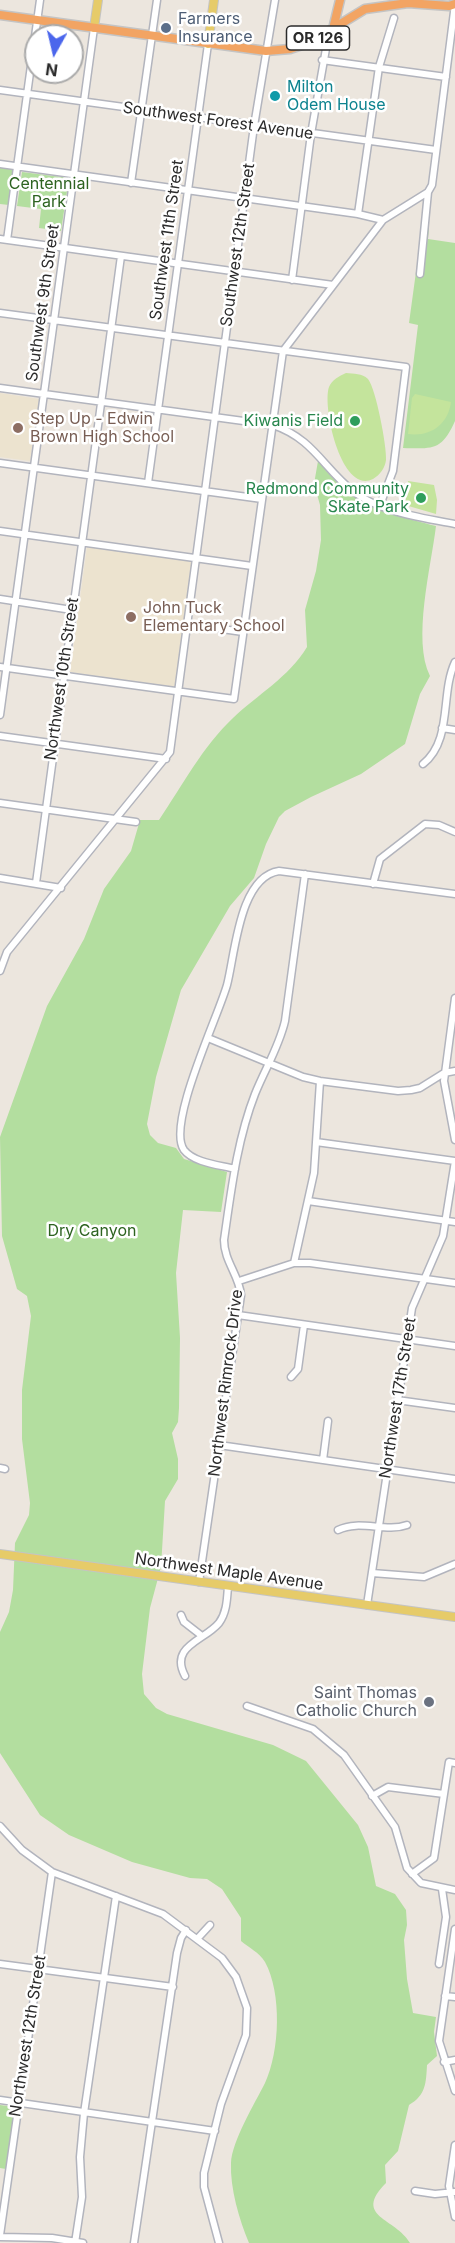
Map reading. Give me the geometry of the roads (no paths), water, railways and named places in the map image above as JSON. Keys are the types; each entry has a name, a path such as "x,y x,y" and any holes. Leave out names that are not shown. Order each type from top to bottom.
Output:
{"highway":[{"path":"333,29 340,0"},
{"path":"448,0 455,4"},
{"name":"OR 126","path":"0,15 266,51 290,49 311,42 365,9 387,4 455,4"}],"main road":[{"name":"Southwest 9th Street","path":"93,28 98,0"},
{"name":"Southwest 11th Street","path":"208,44 214,0"},
{"name":"Northwest Maple Avenue","path":"4,1555 455,1617"}],"street":[{"path":"40,0 18,167 3,239 333,285"},
{"path":"131,183 157,0"},
{"name":"Southwest 12th Street","path":"205,491 254,126 275,0"},
{"path":"3,667 234,699 283,351 383,220 428,192 432,186 455,4"},
{"path":"358,214 380,67 394,18"},
{"name":"Southwest 9th Street","path":"0,715 3,667 25,535 93,28"},
{"path":"292,280 311,134 322,60 327,43"},
{"name":"Southwest 11th Street","path":"148,483 208,44"},
{"path":"322,60 446,77"},
{"name":"Southwest Forest Avenue","path":"0,90 436,150"},
{"path":"0,164 358,214 383,220"},
{"path":"420,274 428,192"},
{"name":"Northwest 10th Street","path":"36,884 53,743 121,256"},
{"path":"0,313 406,367 393,471 380,505"},
{"path":"0,388 273,425 294,433 306,442 354,491 380,505 455,524"},
{"path":"0,463 262,499"},
{"path":"0,971 8,952 166,759 178,691 205,491"},
{"path":"0,531 252,566"},
{"path":"0,600 72,610"},
{"path":"187,624 243,632"},
{"path":"423,764 439,745 449,675 455,662"},
{"path":"442,729 455,730"},
{"path":"0,736 166,759"},
{"path":"0,803 136,822"},
{"path":"373,884 380,859 425,824 439,825 455,832"},
{"path":"235,1169 190,1156 183,1149 181,1140 185,1098 227,984 234,940 245,907 266,877 272,872 289,872 455,894"},
{"name":"Northwest Rimrock Drive","path":"199,1582 238,1315 239,1281 224,1250 235,1169 255,1095 285,1021 305,874"},
{"path":"0,878 61,888"},
{"path":"455,998 444,1073 444,1091 455,1140"},
{"path":"208,1038 303,1077 320,1081 398,1091 420,1088 444,1073 455,1071"},
{"path":"294,1263 309,1201 320,1081"},
{"path":"316,1142 455,1161"},
{"name":"Northwest 17th Street","path":"367,1605 412,1308 447,1221 455,1161"},
{"path":"309,1201 455,1222"},
{"path":"239,1281 294,1263 310,1263 455,1283"},
{"path":"238,1315 455,1346"},
{"path":"291,1377 298,1369 304,1325"},
{"path":"397,1400 455,1408"},
{"path":"323,1460 328,1422"},
{"path":"219,1445 455,1479"},
{"path":"338,1530 347,1526 396,1529 407,1525"},
{"path":"372,1572 424,1577 455,1564"},
{"path":"185,1676 180,1667 182,1657 188,1645 220,1621 226,1609 228,1586"},
{"path":"181,1615 184,1622 202,1636"},
{"path":"247,1706 313,1729 344,1755 395,1827 400,1837 404,1861 412,1874 421,1883 455,1890"},
{"path":"412,1874 434,1858 444,1794 452,1762"},
{"path":"372,1796 388,1786 444,1794"},
{"path":"0,1826 22,1850 52,1872 152,1908 198,1938 222,1958 236,1977 244,1995 248,2020 244,2045 221,2104 206,2160 204,2187 219,2243"},
{"name":"Northwest 12th Street","path":"0,2236 2,2203 19,2103 52,1872"},
{"path":"439,1964 446,1917 442,1889"},
{"path":"76,2242 82,2197 80,2157 84,2113 116,1896"},
{"path":"198,1938 210,1925"},
{"path":"455,1929 439,2041 455,2091"},
{"path":"134,2243 181,1938 186,1930"},
{"path":"0,1964 173,1987"},
{"path":"445,1996 455,1997"},
{"path":"235,2044 244,2045"},
{"path":"444,2062 455,2060"},
{"path":"0,2100 215,2131"},
{"path":"455,2145 452,2192 455,2217"},
{"path":"415,2191 435,2194 452,2192"},
{"path":"0,2236 83,2243"}],"place":[{"name":"Farmers Insurance","path":"166,28"},
{"name":"Milton Odem House","path":"275,96"},
{"name":"Kiwanis Field","path":"355,421"},
{"name":"Step Up - Edwin Brown High School","path":"18,428"},
{"name":"Redmond Community Skate Park","path":"421,498"},
{"name":"John Tuck Elementary School","path":"131,617"},
{"name":"Saint Thomas Catholic Church","path":"429,1702"}],"park label":[{"name":"Centennial Park","path":"49,193"},
{"name":"Dry Canyon","path":"92,1231"}]}
